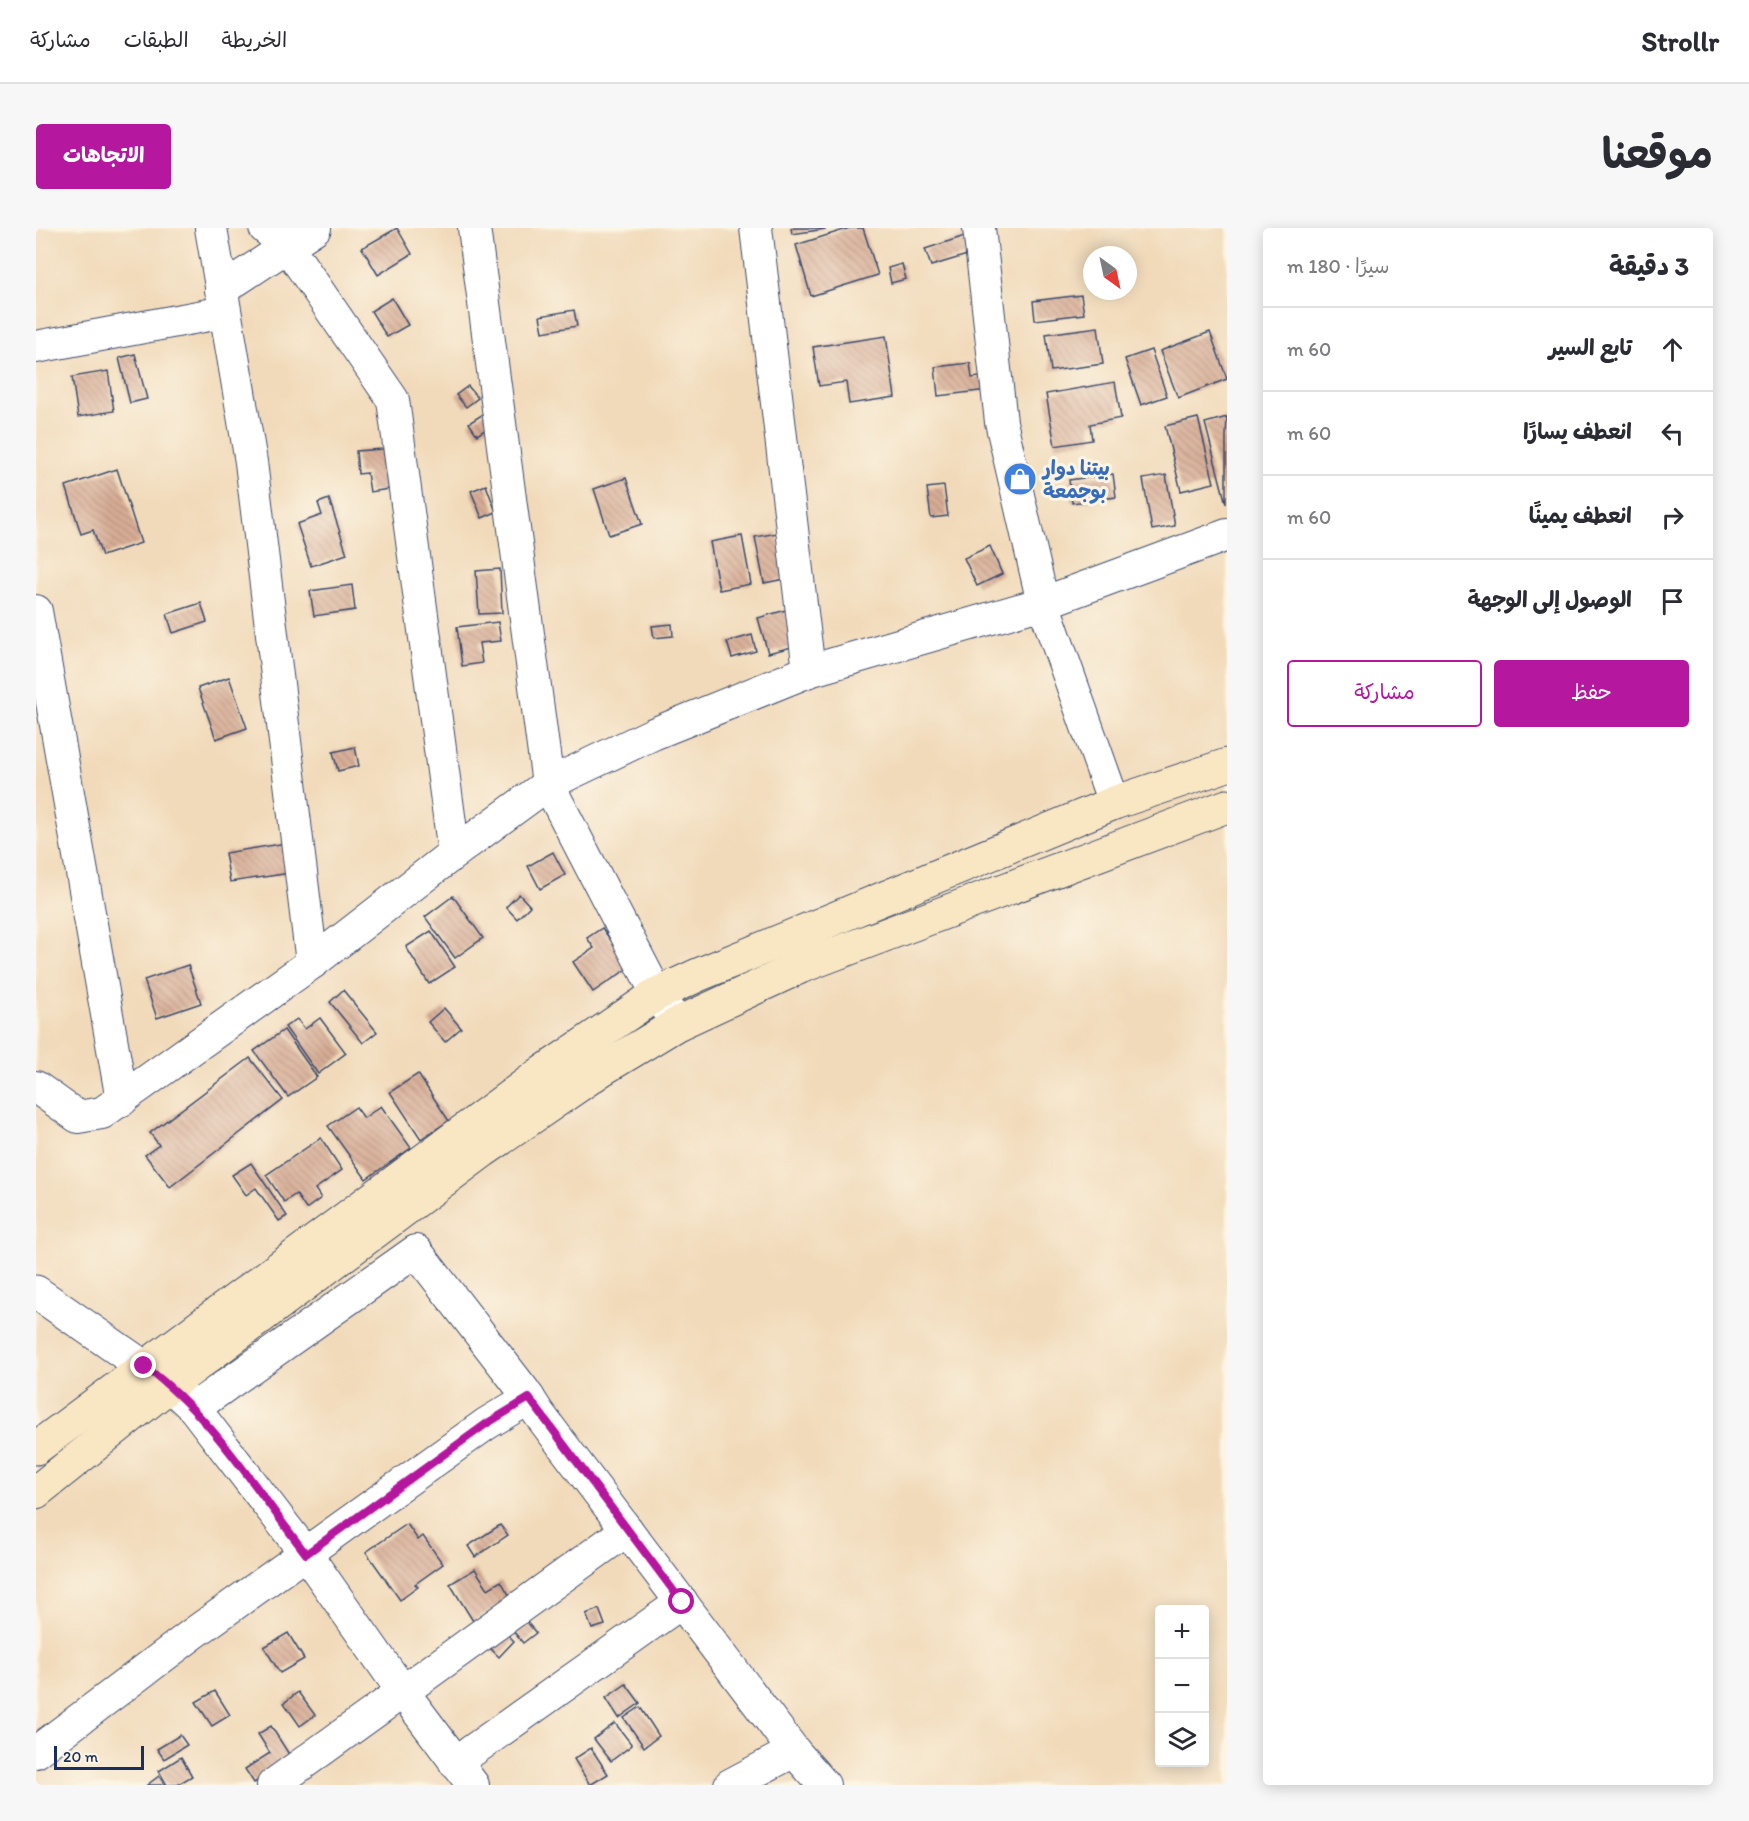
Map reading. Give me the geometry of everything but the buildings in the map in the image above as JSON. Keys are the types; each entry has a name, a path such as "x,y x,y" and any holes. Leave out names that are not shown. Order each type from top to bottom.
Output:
{"main road":[{"path":"36,1448 540,1074 657,994 709,970 1114,803 1227,765"},
{"path":"36,1492 170,1385 483,1151 601,1070 677,1024 800,967 1227,806"}],"street":[{"path":"211,228 252,462 312,963"},
{"path":"36,347 223,301 276,237 315,228"},
{"path":"474,228 548,784 657,994 677,1024"},
{"path":"756,228 809,671"},
{"path":"979,228 1001,422 1043,603 1114,803"},
{"path":"276,237 393,400 454,853"},
{"path":"36,1087 78,1117 102,1113 312,963 454,853 548,784 653,734 809,671 1043,603 1227,535"},
{"path":"36,611 122,1100"},
{"path":"194,1408 416,1251 794,1751 824,1785"},
{"path":"36,1292 170,1385 194,1408 306,1554 464,1774 682,1602"},
{"path":"36,1752 194,1633 486,1424 529,1398"},
{"path":"284,1782 403,1692 627,1530"},
{"path":"730,1785 794,1751"}],"place":[{"name":"بيتنا دوار بوجمعة","path":"1020,479"}],"route":[{"path":"144,1366 170,1385 194,1408 306,1554 486,1424 529,1398 538,1414 682,1602"}]}
